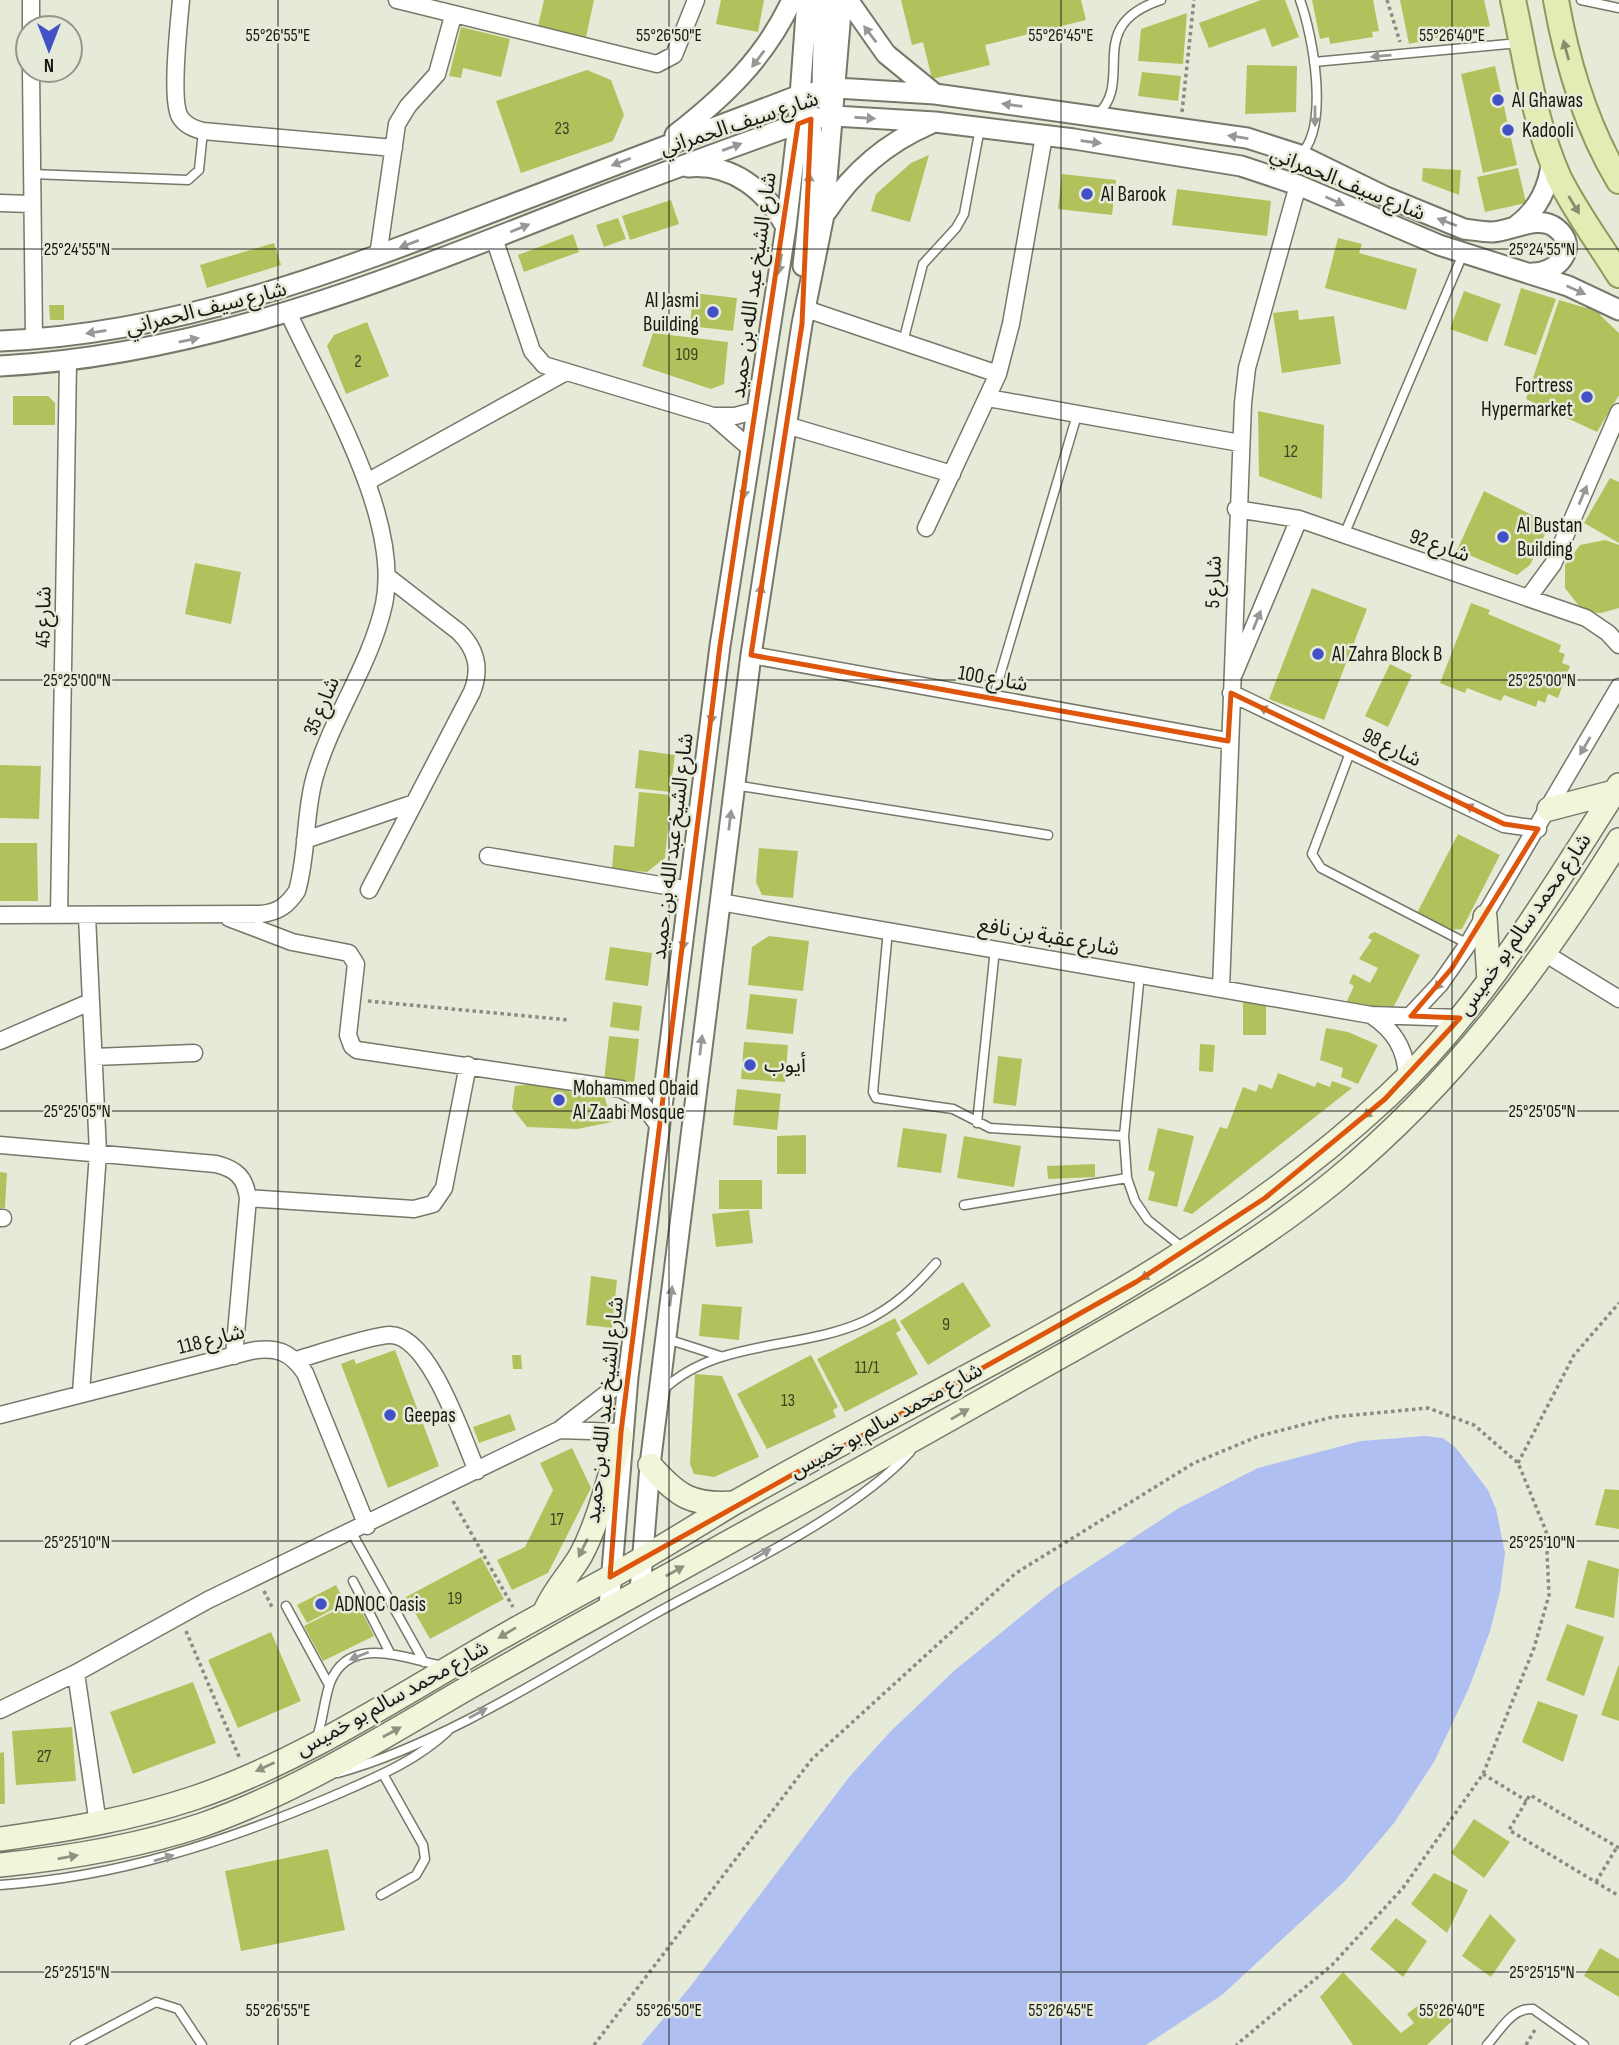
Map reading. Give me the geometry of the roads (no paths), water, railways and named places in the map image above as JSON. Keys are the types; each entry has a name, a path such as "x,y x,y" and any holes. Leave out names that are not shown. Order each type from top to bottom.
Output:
{"main road":[{"path":"1513,0 1552,159 1572,202 1619,275"},
{"path":"1556,0 1574,78 1585,111 1618,173"},
{"path":"1543,819 1617,789"},
{"name":"شارع محمد سالم بو خميس","path":"0,1839 98,1824 200,1796 316,1743 546,1610 610,1577 734,1503 1136,1282 1186,1250 1265,1198 1407,1077 1489,981 1617,789"},
{"name":"شارع محمد سالم بو خميس","path":"0,1865 80,1855 163,1837 207,1823 301,1781 609,1607 925,1435 1222,1263 1285,1221 1413,1110 1470,1051 1546,954 1619,841"},
{"path":"1485,917 1489,981"},
{"path":"546,1610 553,1594 580,1556 591,1533 621,1434"},
{"path":"650,1465 684,1497 697,1503 734,1503"}],"street":[{"path":"181,0 177,108 186,123 203,131 394,148"},
{"path":"397,0 453,16 657,64 674,55 696,0"},
{"path":"661,146 725,95 750,69 769,43 792,0"},
{"path":"804,317 804,122 800,95 807,0"},
{"path":"640,1591 658,1395 751,655 786,425 824,215 834,116 829,89 824,0"},
{"path":"829,89 842,0"},
{"path":"848,0 886,54 935,94"},
{"path":"378,256 401,115 437,74 453,16"},
{"path":"31,84 34,340"},
{"name":"شارع سيف الحمراني","path":"0,341 34,340 113,330 193,314 378,256 661,146 800,95 829,89 935,94 1247,138 1300,155 1416,210 1464,229 1493,232 1542,222 1554,225 1563,234 1567,246 1564,259 1557,268 1545,274 1532,273"},
{"name":"شارع سيف الحمراني","path":"0,366 68,361 200,337 288,312 395,277 673,168 804,122 834,116 934,122 1044,136 1217,161 1261,171 1298,184 1378,221 1464,253 1532,273 1619,310"},
{"name":"شارع الشيخ عبد الله بن حميد","path":"609,1607 621,1434 720,646 804,122"},
{"path":"824,215 853,176 871,159 912,132 934,122"},
{"path":"926,527 998,374 1011,324 1044,136"},
{"path":"1514,228 1538,205 1550,175 1552,159"},
{"path":"673,168 713,167 733,174 765,196 786,227"},
{"name":"شارع 5","path":"1221,989 1236,509 1247,368 1298,184"},
{"path":"0,203 32,204"},
{"path":"494,239 531,351 544,365 713,416 735,416 758,410"},
{"name":"شارع 35","path":"0,915 222,916 275,912 289,903 301,874 315,774 374,633 384,606 388,577 386,548 367,482 288,312"},
{"path":"804,317 903,342 998,374"},
{"name":"شارع 45","path":"59,915 68,361"},
{"path":"367,482 566,372"},
{"path":"988,398 1240,443"},
{"path":"1528,598 1553,564 1619,412"},
{"path":"713,416 752,450"},
{"path":"786,425 952,474"},
{"name":"شارع 92","path":"1236,509 1299,519 1586,618 1608,633 1619,645"},
{"path":"1231,688 1299,519"},
{"path":"369,890 472,692 477,666 468,642 388,577"},
{"name":"شارع 100","path":"751,655 1228,741"},
{"path":"1410,1016 1440,984 1468,944 1619,687"},
{"name":"شارع 98","path":"1231,688 1504,824 1543,819"},
{"path":"304,840 414,803"},
{"path":"488,856 690,890"},
{"name":"شارع عقبة بن نافع","path":"720,901 1371,1015 1460,1018"},
{"path":"81,1393 97,1153 86,916"},
{"path":"222,916 292,942 349,953 356,964 348,1035 352,1046 357,1050 621,1088 638,1098 661,1129"},
{"path":"1546,954 1619,999"},
{"path":"0,1041 90,1002"},
{"path":"1371,1015 1398,1041 1407,1065 1407,1077"},
{"path":"94,1057 194,1054"},
{"path":"248,1198 414,1209 433,1204 444,1188 468,1065"},
{"path":"0,1145 228,1167 238,1172 246,1184 248,1198 234,1356"},
{"path":"360,1529 305,1373 296,1360 390,1335 407,1339 431,1368 477,1471"},
{"name":"شارع 118","path":"0,1415 267,1348 283,1350 296,1360"},
{"path":"0,1710 76,1673 180,1616 559,1430 628,1377"},
{"path":"559,1430 621,1434"},
{"path":"76,1673 98,1824"}],"lane":[{"path":"1095,117 1105,107 1110,94 1115,44 1122,24 1136,10 1161,0"},
{"path":"1300,0 1310,31 1314,62 1315,127 1311,143 1300,155"},
{"path":"1581,0 1619,8"},
{"path":"1314,62 1522,43"},
{"path":"903,342 923,264 956,228 964,214 981,128"},
{"path":"32,174 188,180 199,170 203,131"},
{"path":"1344,535 1464,253"},
{"path":"993,699 1077,415"},
{"path":"1351,750 1312,854 1321,868 1468,944"},
{"path":"734,785 1048,835"},
{"path":"888,930 874,1096 883,1101 945,1107 977,1123 999,1129 1124,1136"},
{"path":"977,1123 995,948"},
{"path":"1140,973 1124,1136 1127,1178 1135,1201 1148,1220 1166,1237 1186,1250"},
{"path":"964,1205 1127,1178"},
{"path":"658,1395 688,1371 720,1356 862,1322 899,1301 936,1263"},
{"path":"666,1338 720,1356"},
{"path":"301,1781 350,1770 454,1726 799,1533 863,1492 906,1456 925,1435"},
{"path":"360,1529 424,1662"},
{"path":"353,1581 390,1653"},
{"path":"286,1606 329,1685"},
{"path":"316,1743 329,1685 349,1660 369,1652 390,1653 449,1667"},
{"path":"0,1885 92,1874 178,1854 275,1821 383,1774 425,1750 454,1726"},
{"path":"381,1895 416,1875 425,1859 423,1846 383,1774"},
{"path":"75,2045 156,2002 178,2009 202,2045"},
{"path":"1491,2044 1519,2011 1533,2009 1584,2045"}],"water":[{"path":"1425,1436 1443,1438 1456,1448 1488,1490 1496,1509 1505,1553 1500,1592 1490,1631 1469,1688 1434,1762 1394,1823 1345,1881 1222,1995 1146,2045 641,2045 690,1987 850,1776 891,1731 955,1670 1055,1589 1179,1508 1258,1468 1361,1441"}],"place":[{"name":"Al Ghawas","path":"1498,100"},
{"name":"Kadooli","path":"1508,130"},
{"name":"Al Barook","path":"1087,194"},
{"name":"Al Jasmi Building","path":"713,312"},
{"name":"Fortress Hypermarket","path":"1587,397"},
{"name":"Al Bustan Building","path":"1503,537"},
{"name":"Al Zahra Block B","path":"1318,654"},
{"name":"أيوب","path":"750,1065"},
{"name":"Mohammed Obaid Al Zaabi Mosque","path":"559,1100"},
{"name":"Geepas","path":"390,1415"},
{"name":"ADNOC Oasis","path":"321,1604"}]}
